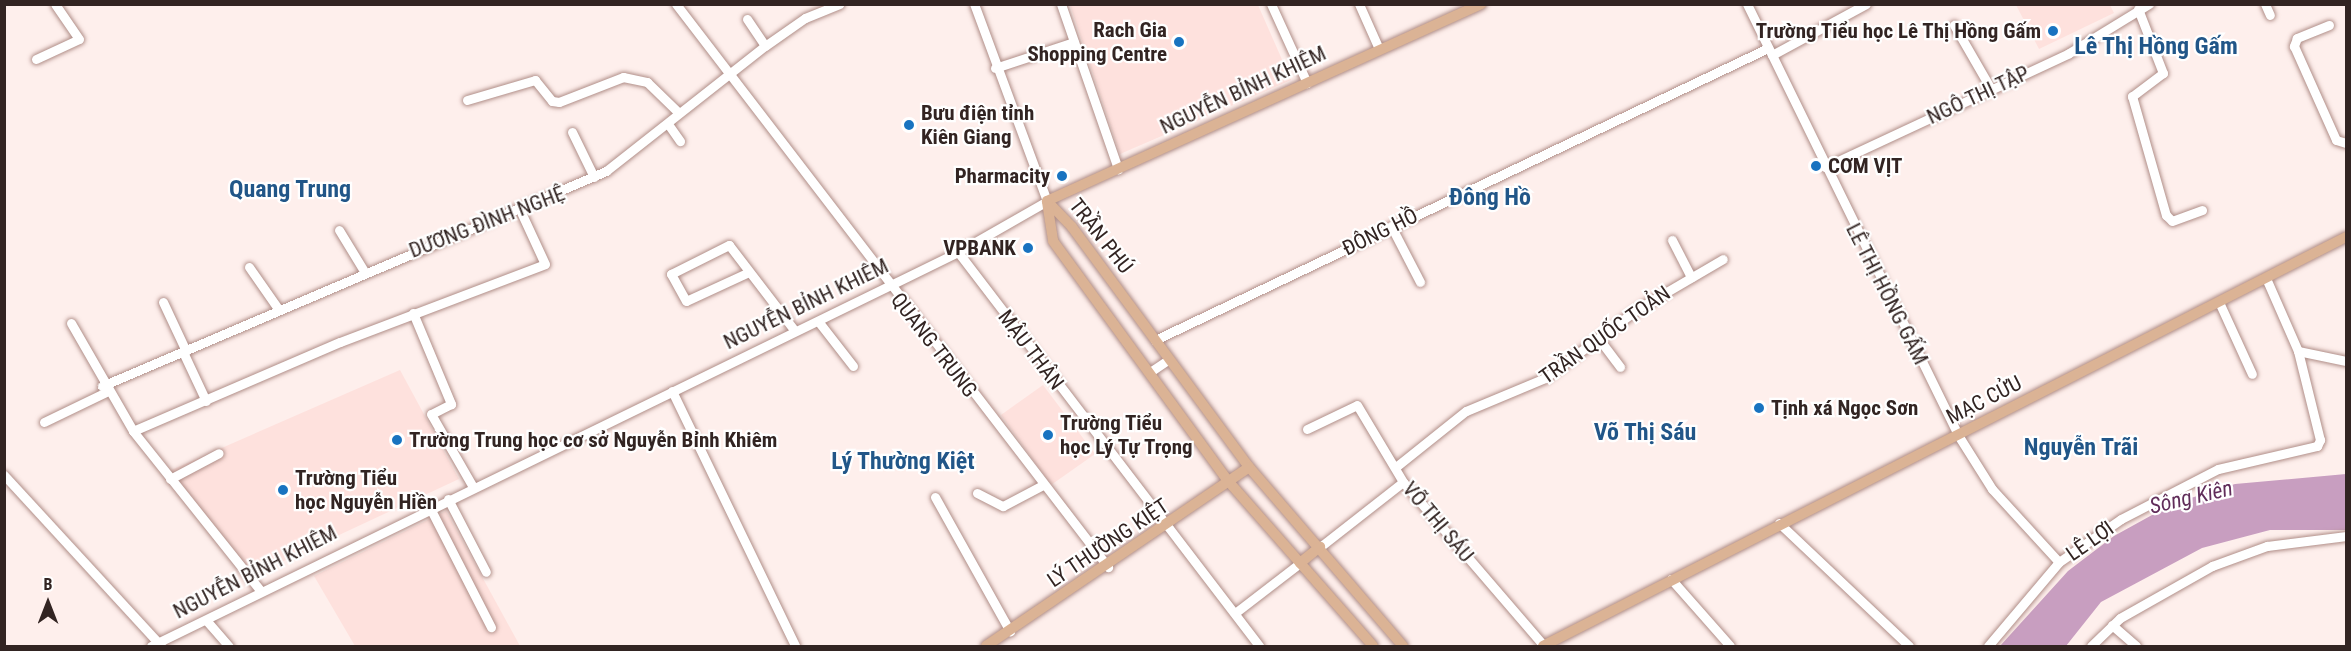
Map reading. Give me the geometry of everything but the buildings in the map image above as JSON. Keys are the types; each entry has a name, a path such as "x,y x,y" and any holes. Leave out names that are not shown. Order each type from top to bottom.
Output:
{"main road":[{"name":"NGUYỄN BỈNH KHIÊM","path":"1047,201 1481,4"},
{"name":"TRẦN PHÚ","path":"1047,201 1072,227 1249,467 1403,646"},
{"name":"TRẦN PHÚ","path":"1047,201 1053,241 1229,482 1373,646"},
{"name":"MẠC CỬU","path":"1544,646 1779,523 1958,435 2346,237"},
{"name":"LÝ THƯỜNG KIỆT","path":"986,646 1108,567 1249,467"},
{"path":"1300,562 1320,547"}],"street":[{"path":"36,59 79,39 55,4"},
{"name":"QUANG TRUNG","path":"676,4 888,285 1108,567"},
{"path":"974,4 995,68 1047,201"},
{"path":"1061,4 1118,169"},
{"path":"1271,4 1307,82"},
{"path":"1359,4 1379,49"},
{"name":"LÊ THỊ HỒNG GẤM","path":"1748,4 1825,167 1958,435 1992,489 2059,562"},
{"name":"ĐÔNG HỒ","path":"1155,340 1391,226 1770,51 1866,4"},
{"path":"2121,4 2126,15"},
{"name":"NGÔ THỊ TẬP","path":"1825,167 2093,40 2126,15 2149,4"},
{"path":"2265,4 2270,15"},
{"name":"DƯƠNG ĐÌNH NGHỆ","path":"44,422 104,389 364,271 520,210 594,177 668,124 678,111 728,72 765,46 833,5"},
{"path":"2138,9 2163,73 2132,96 2166,215 2172,221 2202,210"},
{"path":"747,19 765,46"},
{"path":"2328,24 2297,38 2294,46 2336,140 2346,143"},
{"path":"1954,25 1991,89"},
{"path":"995,68 1074,42"},
{"path":"467,100 535,80 552,101 559,102 623,77 647,82 678,111"},
{"path":"668,124 680,141"},
{"path":"572,132 594,177"},
{"name":"NGUYỄN BỈNH KHIÊM","path":"157,645 260,590 958,252 1047,201"},
{"path":"133,431 414,314 545,264 520,210"},
{"path":"1391,226 1420,282"},
{"path":"339,230 364,271"},
{"path":"1672,240 1691,277"},
{"path":"749,272 686,301 671,274 726,244 749,272 795,331"},
{"name":"MẬU THÂN","path":"958,252 1164,528 1236,613 1259,646"},
{"name":"TRẦN QUỐC TOẢN","path":"1396,466 1466,411 1545,378 1691,277 1723,259"},
{"path":"249,267 279,310"},
{"path":"2266,278 2298,351 2346,361"},
{"path":"164,302 207,401"},
{"path":"2219,302 2252,374"},
{"path":"414,314 451,404 431,414 472,487"},
{"path":"818,321 853,366"},
{"path":"71,323 104,389 133,431 260,590"},
{"path":"1599,339 1620,367"},
{"name":"LÊ LỢI","path":"1988,646 2059,562 2191,481 2218,469 2308,450 2320,440 2298,351"},
{"path":"1150,372 1169,359"},
{"path":"672,391 795,646"},
{"name":"VÕ THỊ SÁU","path":"1307,429 1357,405 1396,466 1403,482 1544,646"},
{"path":"170,479 219,453"},
{"path":"4,475 157,645"},
{"path":"1320,547 1403,482"},
{"path":"977,493 1003,506 1043,485"},
{"path":"935,496 1010,631"},
{"path":"448,499 486,572"},
{"path":"430,508 491,627"},
{"path":"1779,523 1909,646"},
{"path":"2091,646 2112,625 2188,579 2240,555 2295,540 2346,536"},
{"path":"1236,613 1300,562"},
{"path":"1671,579 1730,646"},
{"path":"206,620 229,646"},
{"path":"2112,625 2136,646"}],"shaded area":[{"name":"Rach Gia Shopping Centre","path":"1070,5 1258,5 1291,80 1120,154"},
{"name":"Trường Tiểu học Lê Thị Hồng Gấm","path":"2016,5 2110,5 2114,13 2039,49"},
{"name":"Trường Tiểu học Nguyễn Hiền","path":"400,370 459,479 247,578 169,471"},
{"name":"Trường Tiểu học Lý Tự Trọng","path":"1043,385 1095,454 1051,485 1001,415"},
{"path":"2346,474 2346,530 2270,530 2202,548 2101,602 2066,646 2000,646 2068,571 2114,536 2172,504 2235,484"},
{"path":"446,511 520,646 355,646 314,576"}],"place":[{"name":"Trường Tiểu học Lê Thị Hồng Gấm","path":"2053,31"},
{"name":"Rach Gia Shopping Centre","path":"1179,42"},
{"name":"Bưu điện tỉnh Kiên Giang","path":"909,125"},
{"name":"CƠM VỊT","path":"1816,166"},
{"name":"Pharmacity","path":"1062,176"},
{"name":"VPBANK","path":"1028,248"},
{"name":"Tịnh xá Ngọc Sơn","path":"1759,408"},
{"name":"Trường Tiểu học Lý Tự Trọng","path":"1048,435"},
{"name":"Trường Trung học cơ sở Nguyễn Bỉnh Khiêm","path":"397,440"},
{"name":"Trường Tiểu học Nguyễn Hiền","path":"283,490"}],"district":[{"name":"Lê Thị Hồng Gấm","path":"2156,47"},
{"name":"Quang Trung","path":"290,190"},
{"name":"Đông Hồ","path":"1490,198"},
{"name":"Võ Thị Sáu","path":"1645,433"},
{"name":"Nguyễn Trãi","path":"2081,448"},
{"name":"Lý Thường Kiệt","path":"903,462"}],"water label":[{"name":"Sông Kiên","path":"2191,497"}]}
